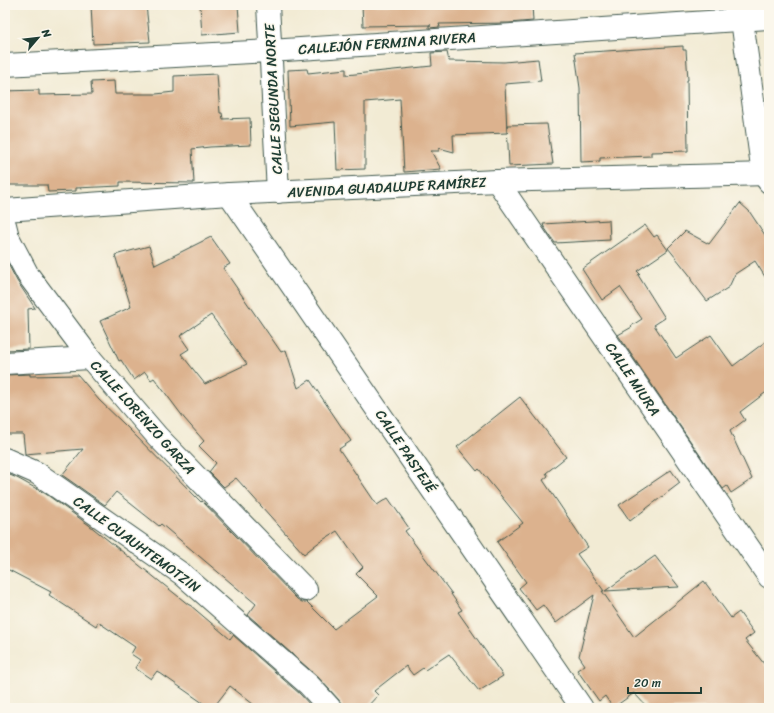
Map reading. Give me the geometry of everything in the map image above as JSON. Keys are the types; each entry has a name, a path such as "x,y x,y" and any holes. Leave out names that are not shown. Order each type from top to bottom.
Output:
{"street":[{"name":"CALLE SEGUNDA NORTE","path":"268,5 278,192"},
{"name":"CALLEJÓN FERMINA RIVERA","path":"5,65 270,51 741,12 769,18"},
{"path":"741,12 767,176"},
{"name":"AVENIDA GUADALUPE RAMÍREZ","path":"5,210 230,194 497,181 767,176"},
{"name":"CALLE MIURA","path":"497,181 769,577"},
{"name":"CALLE PASTEJÉ","path":"230,194 582,708"},
{"name":"CALLE LORENZO GARZA","path":"5,225 8,237 28,275 90,358 157,436 306,590"},
{"path":"5,363 90,358"},
{"name":"CALLE CUAUHTEMOTZIN","path":"5,459 37,473 182,574 309,685 330,708"}],"building":[{"path":"91,5 146,5 150,42 93,44"},
{"path":"200,5 238,5 240,32 202,35"},
{"path":"362,5 532,5 533,21 509,23 439,24 440,27 429,28 429,25 363,26"},
{"path":"683,46 683,50 686,50 688,80 688,151 651,152 651,156 600,158 600,161 581,162 580,88 575,53"},
{"path":"447,52 449,61 504,62 538,59 541,81 505,84 507,133 453,135 454,152 439,148 439,151 431,151 441,169 404,172 400,99 365,102 365,169 337,170 335,122 290,126 288,70 307,69 308,73 346,69 346,75 432,66 431,53"},
{"path":"217,74 220,113 222,113 223,119 250,118 251,145 192,149 194,183 120,182 120,186 76,188 76,191 48,192 47,185 5,185 5,91 39,90 39,95 92,94 91,82 114,81 115,94 156,94 174,92 174,76"},
{"path":"547,124 553,164 509,166 507,125"},
{"path":"740,203 749,211 769,241 769,283 755,261 735,274 729,287 707,301 691,280 692,278 668,248 685,231 709,244"},
{"path":"609,220 610,240 555,243 543,224"},
{"path":"645,225 654,237 657,235 668,250 637,271 665,318 654,325 676,358 711,335 733,366 769,339 769,390 740,412 745,420 730,431 752,479 731,493 727,486 723,489 618,335 642,319 620,287 602,300 582,269"},
{"path":"211,237 230,264 223,268 281,352 286,350 298,388 310,380 351,441 339,449 377,505 388,498 409,528 405,531 452,594 462,610 458,612 503,676 479,691 449,654 425,670 423,668 413,675 406,666 374,691 378,695 366,708 342,708 339,700 318,677 248,615 256,604 161,524 159,526 116,492 105,505 62,475 83,449 25,454 23,434 5,434 5,375 78,375 99,400 201,502 202,501 297,599 302,602 307,602 334,629 378,596 356,574 363,567 337,531 304,554 236,478 224,487 209,472 216,463 199,446 204,441 184,418 154,378 151,380 145,372 134,380 121,360 119,361 100,321 131,307 115,255 149,246 155,265","holes":["211,315 247,364 205,384 181,354 189,349 180,336"]},
{"path":"5,258 17,281 35,308 28,309 29,349 5,350"},
{"path":"520,397 566,457 546,473 548,476 543,480 588,547 577,554 604,591 602,591 634,637 704,581 731,618 739,612 754,633 745,640 769,670 769,708 648,708 634,693 613,708 605,696 599,701 577,670 585,665 579,656 594,595 556,623 543,605 536,610 519,588 526,582 497,542 523,523 479,469 477,471 457,447"},
{"path":"671,470 680,483 630,521 619,505"},
{"path":"5,473 46,494 89,525 190,605 230,639 233,635 300,694 313,708 258,708 230,686 213,708 210,708 157,671 151,679 135,668 140,660 131,654 135,647 98,622 96,626 49,595 51,592 5,568"},
{"path":"655,556 679,587 605,591"}]}
